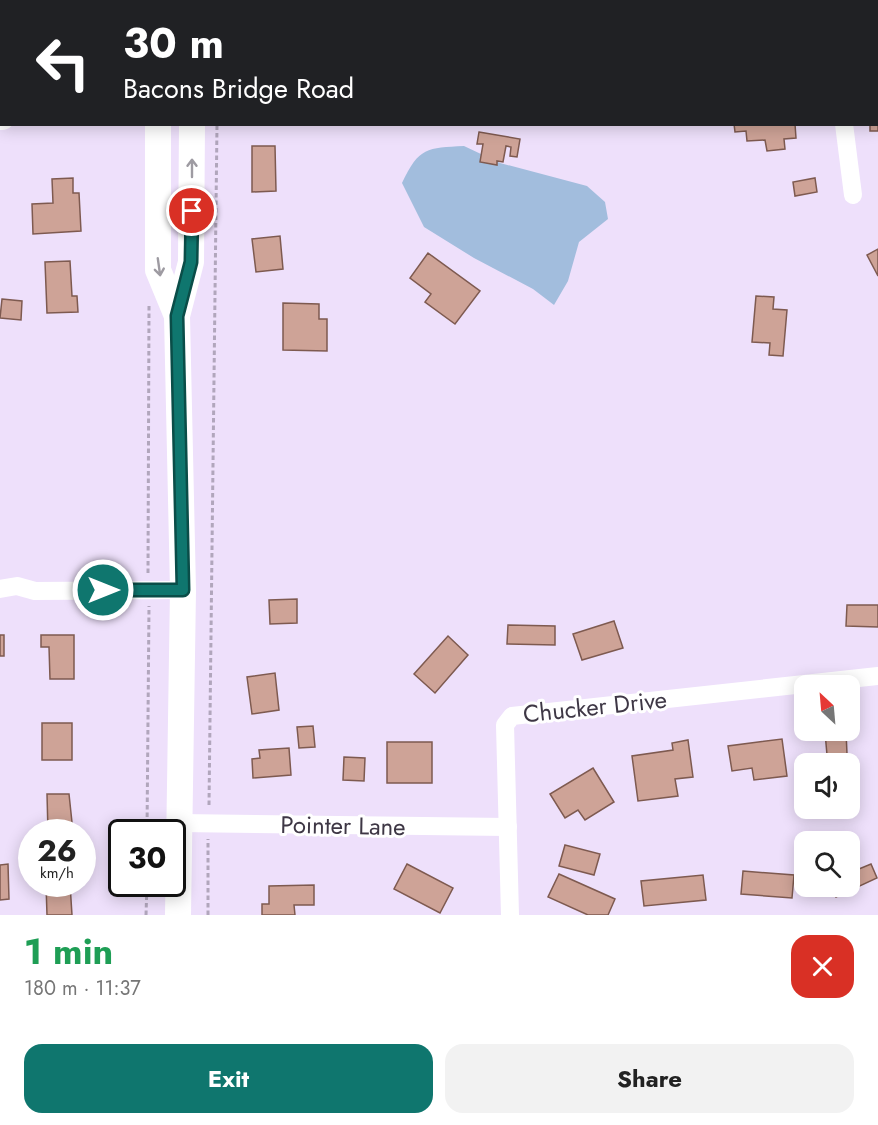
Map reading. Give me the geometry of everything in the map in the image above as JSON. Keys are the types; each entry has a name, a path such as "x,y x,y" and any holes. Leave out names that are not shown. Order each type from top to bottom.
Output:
{"main road":[{"path":"158,126 158,270 177,316"},
{"path":"179,819 183,590 177,316 191,262 192,126"},
{"path":"178,897 178,915"}],"street":[{"path":"844,126 853,195"},
{"path":"0,589 17,586 35,591 183,590"},
{"name":"Chucker Drive","path":"510,915 505,725 512,716 878,676"},
{"name":"Pointer Lane","path":"186,823 508,827"}],"path":[{"path":"209,801 218,126"},
{"path":"148,573 149,305"},
{"path":"147,819 149,622"},
{"path":"208,848 208,915"},
{"path":"146,915 147,897"}],"water":[{"path":"464,146 500,163 587,186 605,202 608,219 579,242 568,281 554,305 533,289 474,258 424,227 402,183 419,156 433,149"}],"building":[{"path":"734,126 795,126 796,138 784,139 785,149 767,151 765,140 747,141 746,131 735,132"},
{"path":"870,126 878,126 878,131 870,131"},
{"path":"479,132 520,139 517,157 510,156 511,147 506,146 503,162 497,161 497,165 480,162 483,144 477,144"},
{"path":"252,146 275,146 276,191 252,192"},
{"path":"73,178 73,193 79,193 81,231 33,234 32,204 53,203 52,179"},
{"path":"815,178 817,192 795,196 793,182"},
{"path":"280,236 283,269 256,272 252,239"},
{"path":"878,249 878,276 867,255"},
{"path":"428,253 480,291 455,324 425,302 431,294 410,278"},
{"path":"70,261 72,296 77,296 78,312 47,313 45,262"},
{"path":"756,296 774,297 773,309 787,310 783,356 769,355 770,343 752,342"},
{"path":"2,299 22,301 21,320 0,318"},
{"path":"283,303 319,304 319,319 327,319 327,351 283,350"},
{"path":"297,599 297,623 270,624 269,600"},
{"path":"847,605 878,605 878,627 846,626"},
{"path":"614,621 623,648 582,660 573,634"},
{"path":"508,625 555,626 555,645 507,644"},
{"path":"0,635 4,635 4,656 0,656"},
{"path":"41,635 74,635 74,679 50,679 49,647 41,647"},
{"path":"448,636 468,655 435,693 414,674"},
{"path":"275,673 279,710 252,714 247,677"},
{"path":"42,723 72,723 72,760 42,760"},
{"path":"313,726 315,747 299,748 297,727"},
{"path":"782,739 787,776 754,780 752,768 732,771 728,746"},
{"path":"688,740 693,777 675,779 678,796 638,801 632,756 673,750 672,743"},
{"path":"826,741 846,741 847,753 827,753"},
{"path":"387,742 432,742 432,783 387,783"},
{"path":"289,748 291,775 253,778 252,759 260,758 259,750"},
{"path":"344,757 365,758 364,781 343,780"},
{"path":"593,768 614,802 585,820 578,810 565,818 550,794"},
{"path":"47,794 69,794 72,819 48,819"},
{"path":"565,845 600,854 594,875 559,866"},
{"path":"8,864 9,899 0,900 0,865"},
{"path":"407,864 453,888 440,913 394,889"},
{"path":"871,864 877,878 860,886 860,869"},
{"path":"743,871 794,875 792,898 741,894"},
{"path":"559,874 615,899 608,915 588,915 548,897"},
{"path":"703,875 706,900 644,906 641,881"},
{"path":"314,885 314,905 294,905 295,915 262,915 262,904 269,904 269,886"},
{"path":"46,897 71,897 72,915 47,915"}],"route":[{"path":"103,590 183,590 177,316 191,262 192,211"}]}
